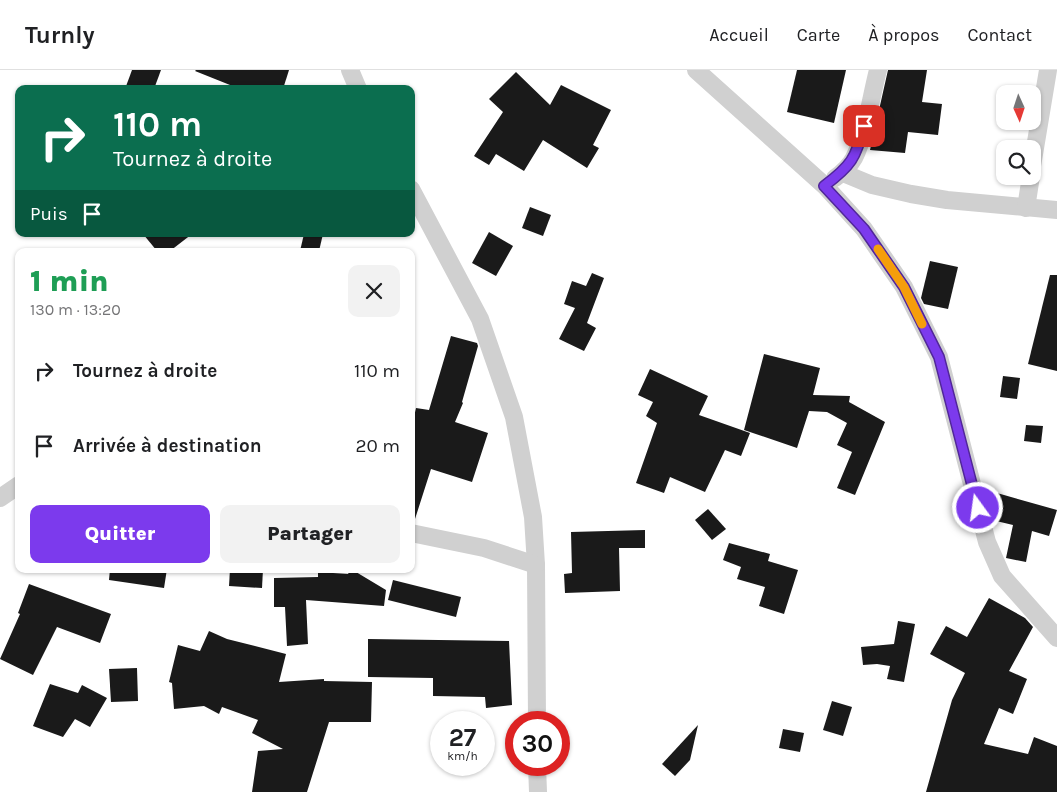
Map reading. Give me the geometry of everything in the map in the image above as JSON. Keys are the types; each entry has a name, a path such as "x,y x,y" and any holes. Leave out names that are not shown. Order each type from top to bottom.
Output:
{"street":[{"path":"350,70 356,85"},
{"path":"696,70 824,186 864,229 904,287 939,357 987,542 1002,576 1057,638"},
{"path":"824,186 843,173 853,160 878,70"},
{"path":"1036,140 1048,70"},
{"path":"843,173 872,185 911,194 1057,210"},
{"path":"1026,208 1030,185"},
{"path":"415,197 480,319 514,417 533,517 536,565 537,711"},
{"path":"0,498 15,488"},
{"path":"415,534 484,548 536,565"},
{"path":"537,776 538,792"}],"building":[{"path":"132,70 161,70 155,85 126,85"},
{"path":"289,70 284,85 230,85 195,71"},
{"path":"797,70 846,70 834,123 787,112"},
{"path":"888,70 927,70 922,102 942,104 938,135 908,132 905,153 870,150"},
{"path":"516,72 550,105 561,85 611,110 593,145 599,148 587,168 543,140 524,171 496,154 489,165 474,156 503,112 489,99"},
{"path":"530,207 551,215 543,236 522,228"},
{"path":"489,232 513,246 496,276 472,263"},
{"path":"145,237 188,237 174,248 155,248"},
{"path":"303,237 322,237 320,248 301,248"},
{"path":"930,261 958,267 948,309 924,304 921,298"},
{"path":"592,273 604,278 587,323 596,328 584,351 559,339 575,308 564,304 572,281 586,286"},
{"path":"1050,275 1057,275 1057,371 1028,364"},
{"path":"451,336 477,343 478,346 463,403 455,422 488,433 472,482 431,469 415,519 415,412 416,408 429,410"},
{"path":"764,354 820,368 813,395 850,396 849,402 885,422 855,495 837,488 852,452 837,445 847,423 827,412 809,411 797,448 744,430"},
{"path":"650,369 708,396 699,415 750,433 741,456 725,450 705,492 670,477 664,493 636,483 657,423 646,416 653,402 638,395"},
{"path":"1003,376 1020,378 1017,399 1000,397"},
{"path":"1026,425 1043,426 1041,443 1024,441"},
{"path":"997,493 1057,510 1049,536 1032,531 1026,562 1006,558 1013,525 992,520 991,514"},
{"path":"708,509 726,529 712,540 695,520"},
{"path":"645,530 645,548 619,548 620,591 565,593 564,574 572,573 571,532"},
{"path":"729,543 770,554 768,561 798,570 784,614 759,606 765,587 737,579 741,567 723,560"},
{"path":"110,573 166,573 164,588 109,580"},
{"path":"230,573 263,573 262,588 229,586"},
{"path":"318,573 358,573 386,590 384,606 306,600 308,644 287,646 285,607 274,607 274,578 318,577"},
{"path":"393,580 461,597 456,617 388,600"},
{"path":"29,584 111,614 100,643 57,627 33,675 0,659 20,614 18,613"},
{"path":"989,598 1025,618 1033,627 1009,671 1027,679 1013,714 999,708 984,744 1028,754 1034,737 1057,746 1057,792 926,792 952,700 965,673 930,654 946,626 967,637"},
{"path":"898,621 915,624 904,682 887,679 890,666 877,664 863,665 861,647 894,644"},
{"path":"209,631 227,639 286,654 279,682 324,679 324,681 372,682 371,722 329,722 307,792 252,792 258,751 283,749 252,733 258,720 222,707 219,714 204,706 174,709 172,683 169,682 178,645 200,651"},
{"path":"368,639 509,641 512,705 486,708 485,697 433,696 433,678 368,677"},
{"path":"137,668 138,701 111,702 109,669"},
{"path":"50,684 78,693 82,685 107,698 90,727 75,719 63,737 33,726"},
{"path":"832,701 852,707 843,736 823,730"},
{"path":"698,725 690,760 675,776 662,764"},
{"path":"783,729 804,733 800,752 779,748"}],"slow traffic":[{"path":"878,249 904,287 922,324"}],"route":[{"path":"864,126 853,160 843,173 824,186 864,229 904,287 939,357 978,508"}]}
